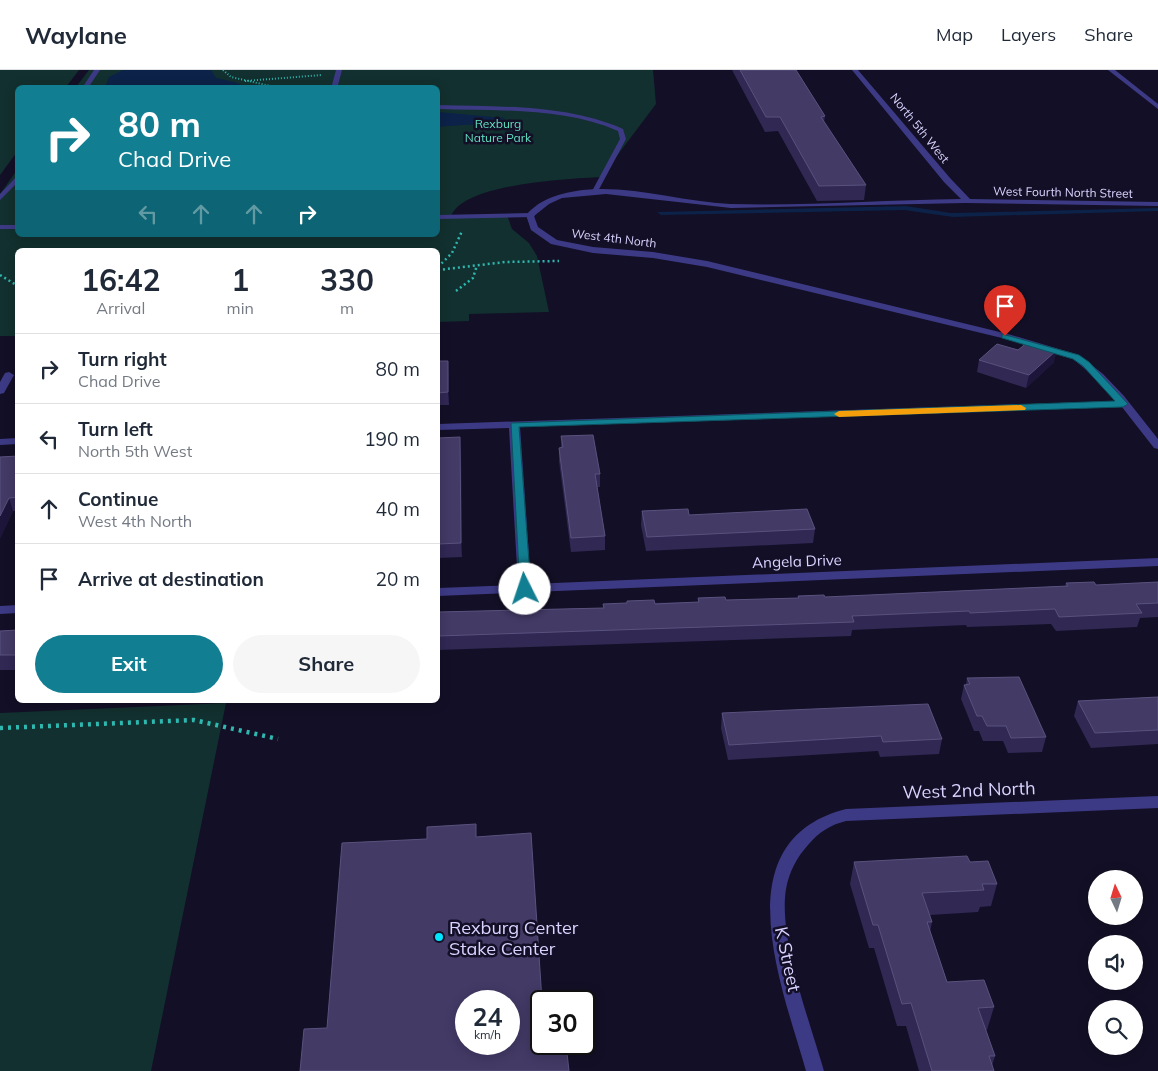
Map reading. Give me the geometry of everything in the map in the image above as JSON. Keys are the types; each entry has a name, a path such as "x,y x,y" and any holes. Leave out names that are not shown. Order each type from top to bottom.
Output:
{"street":[{"name":"North 5th West","path":"855,70 947,180 968,201"},
{"path":"1110,70 1158,107"},
{"path":"530,214 545,202 554,198 565,195 594,193 621,194 730,206 968,201"},
{"name":"West Fourth North Street","path":"968,201 1158,204"},
{"name":"West 4th North","path":"530,214 534,228 554,242 593,250 653,255 707,264 1076,357 1086,364 1123,404"},
{"path":"0,391 9,375"},
{"path":"440,427 1123,404 1158,446"},
{"path":"514,425 525,589"},
{"path":"0,442 15,441"},
{"name":"Angela Drive","path":"440,592 1158,562"},
{"path":"0,610 15,609"},
{"name":"West 2nd North","path":"795,850 804,836 826,821 846,815 1158,802"},
{"name":"K Street","path":"795,850 785,865 777,900 783,950 815,1071"}],"lane":[{"path":"87,85 97,70"},
{"path":"335,85 338,72"},
{"path":"440,106 576,117 613,126 621,130 623,140 594,193"},
{"path":"0,198 15,180"},
{"path":"440,217 530,214"},
{"path":"0,227 15,227"}],"path":[{"path":"223,70 231,77 265,85"},
{"path":"245,81 338,72"},
{"path":"440,266 447,260 457,245 462,232 462,216"},
{"path":"440,268 541,260"},
{"path":"456,291 473,278 477,265"},
{"path":"0,275 15,284"},
{"path":"0,728 194,720 278,739"}],"green space":[{"path":"0,70 79,70 68,85 15,85 15,155 0,175"},
{"name":"Rexburg Nature Park","path":"89,70 653,70 656,104 601,177 566,179 496,190 475,196 460,205 451,216 507,215 512,229 529,243 537,256 549,312 469,314 469,321 440,322 440,248 15,248 15,336 0,336 0,194 15,173 15,237 440,237 440,85 78,85"},
{"path":"226,703 151,1071 0,1071 0,713"}],"water":[{"path":"123,70 211,70 216,78 240,85 106,85 109,77"},
{"path":"440,112 505,118 484,123 440,127"},
{"path":"906,206 951,213 1158,208 1158,211 953,217 904,210 661,215 657,212"}],"building":[{"path":"740,70 796,70 825,116 821,117 866,185 819,186 780,117 766,117"},
{"path":"1028,342 1057,350 1029,375 979,360 997,344 1018,350"},
{"path":"440,361 448,361 448,392 440,393"},
{"path":"593,435 600,474 595,474 605,536 571,538 559,448 563,447 561,436"},
{"path":"460,437 461,543 440,544 440,438"},
{"path":"15,456 15,497 9,498 0,516 0,457"},
{"path":"688,509 689,515 807,509 815,529 647,537 642,511"},
{"path":"1094,582 1096,585 1158,582 1158,603 1136,604 1142,613 1059,617 1055,609 970,613 969,611 852,616 854,622 440,636 440,612 604,608 603,604 627,603 627,601 654,600 655,604 699,602 698,598 725,597 726,600 799,598 798,596 824,595 825,597 1068,586 1066,583"},
{"path":"15,630 15,655 0,655 0,631"},
{"path":"1019,677 1046,737 1011,738 1006,726 987,726 982,716 977,716 964,685 970,684 967,678"},
{"path":"1158,697 1158,730 1095,733 1078,701"},
{"path":"928,704 942,739 883,742 881,736 729,745 722,713"},
{"name":"Rexburg Center Stake Center","path":"476,824 476,837 531,833 541,990 530,990 530,1055 567,1055 569,1071 300,1071 304,1029 327,1028 342,843 427,839 427,827"},
{"path":"967,856 970,862 988,861 997,884 982,884 984,890 922,893 932,922 927,922 947,982 984,980 994,1007 978,1008 995,1056 989,1056 994,1071 932,1071 911,1003 902,1004 878,925 873,925 854,862"}],"slow traffic":[{"path":"839,414 1021,408"}],"place":[{"name":"Rexburg Center Stake Center","path":"439,937"}],"route":[{"path":"525,589 514,425 1123,404 1112,390 1086,364 1076,357 1005,336"}]}
